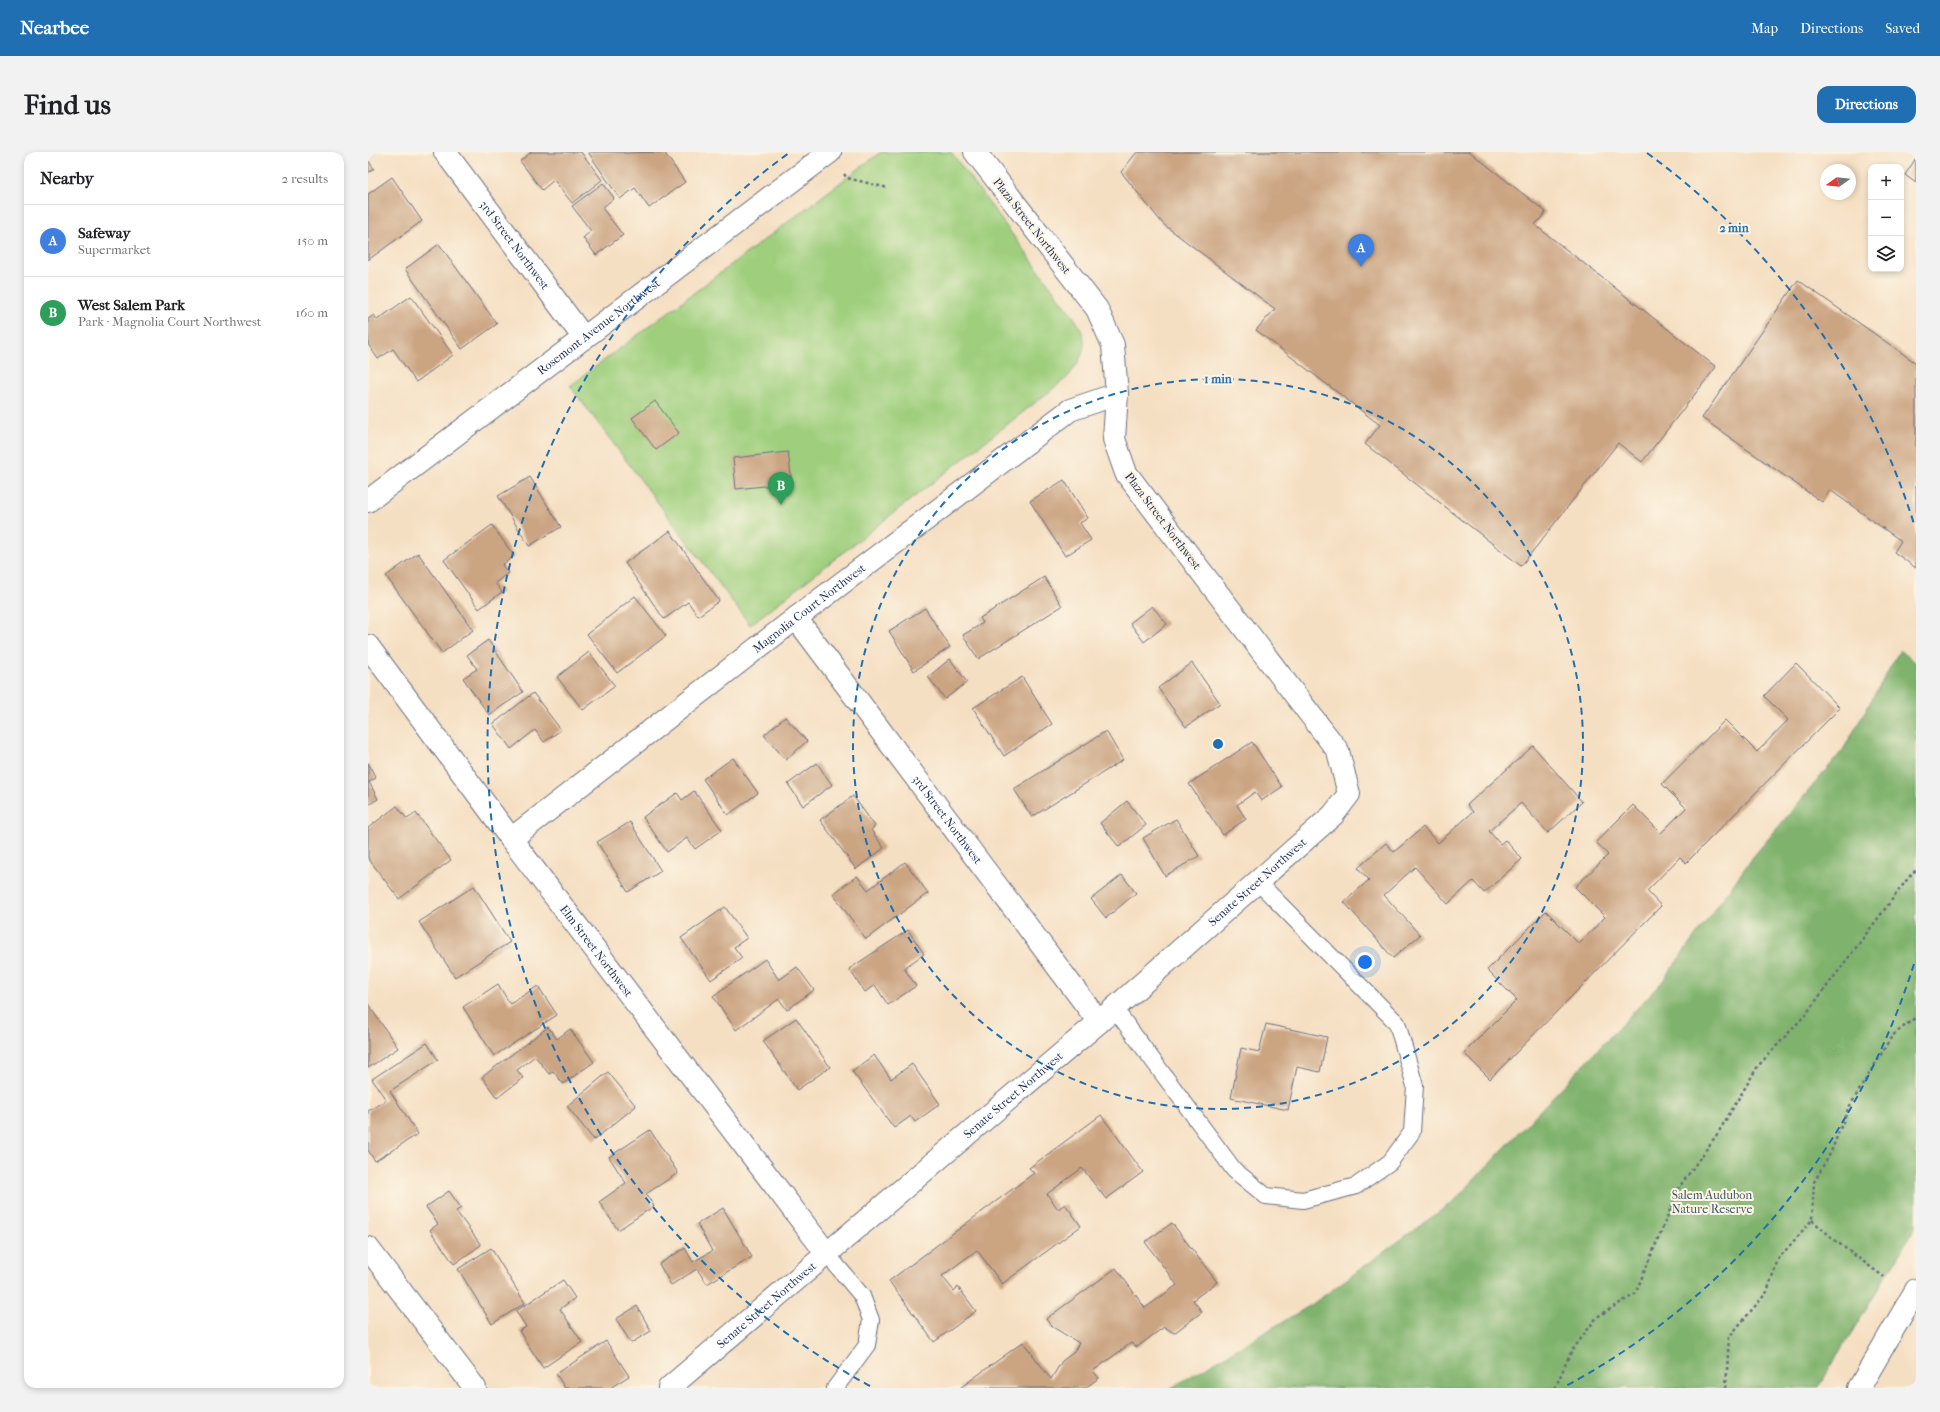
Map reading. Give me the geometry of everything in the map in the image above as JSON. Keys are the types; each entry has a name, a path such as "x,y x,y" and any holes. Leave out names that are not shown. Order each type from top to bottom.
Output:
{"street":[{"name":"3rd Street Northwest","path":"445,152 584,338"},
{"name":"Plaza Street Northwest","path":"975,152 1096,309 1113,345 1117,394 1114,439 1126,473 1338,751 1349,794"},
{"name":"Rosemont Avenue Northwest","path":"368,501 829,153"},
{"name":"Magnolia Court Northwest","path":"511,838 796,618 1070,410 1117,394"},
{"name":"3rd Street Northwest","path":"796,618 1107,1015"},
{"name":"Elm Street Northwest","path":"368,646 511,838 827,1254"},
{"name":"Senate Street Northwest","path":"669,1388 1107,1015 1334,815 1349,794"},
{"path":"368,1248 475,1388"},
{"path":"1859,1388 1916,1290"}],"lane":[{"path":"1107,1015 1234,1170 1266,1196 1303,1200 1356,1186 1390,1162 1412,1132 1415,1086 1397,1023 1258,882"},
{"path":"827,1254 862,1296 871,1320 867,1345 835,1388"}],"path":[{"path":"829,153 847,178 888,188"},
{"path":"1555,1388 1571,1352 1597,1317 1635,1294 1680,1186 1718,1133 1758,1066 1806,1014 1909,877 1916,870"},
{"path":"1726,1388 1729,1337 1767,1292 1778,1259 1812,1220 1814,1182 1831,1152 1848,1108 1892,1036 1916,1017"},
{"path":"1812,1220 1837,1242 1884,1277"}],"green space":[{"path":"881,152 951,152 1075,319 1083,335 1084,349 1078,362 1068,377 750,625 570,386"},
{"name":"Salem Audubon Nature Reserve","path":"1900,650 1916,663 1916,1226 1818,1388 1171,1388 1311,1305 1454,1201 1662,982 1753,857 1843,750"}],"building":[{"path":"531,152 581,152 602,180 572,203 554,180 542,190 520,161"},
{"path":"588,152 664,152 685,182 649,208 635,188 620,199"},
{"path":"1137,152 1470,152 1546,212 1535,225 1716,367 1642,462 1618,443 1521,566 1365,444 1380,425 1256,330 1275,309 1163,224 1121,172"},
{"path":"1916,158 1916,183 1905,175"},
{"path":"368,160 374,169 368,173"},
{"path":"392,177 422,221 368,260 368,194"},
{"path":"603,183 614,198 602,208 623,235 596,255 583,238 591,231 572,206"},
{"path":"439,244 497,324 462,349 405,269"},
{"path":"1798,280 1916,363 1916,568 1894,552 1901,541 1830,490 1822,502 1702,418"},
{"path":"411,296 453,355 416,382 393,349 378,359 368,344 368,319 374,315 377,320"},
{"path":"655,401 679,433 656,450 632,418"},
{"path":"788,452 792,483 736,489 733,458"},
{"path":"530,477 561,527 529,546 498,496"},
{"path":"1064,480 1088,518 1080,523 1091,540 1065,556 1030,501"},
{"path":"492,525 514,556 502,565 508,573 495,583 502,592 479,609 444,560"},
{"path":"670,531 719,601 698,616 688,602 664,619 625,563"},
{"path":"418,553 473,630 442,653 386,576"},
{"path":"1044,577 1062,606 978,659 963,635 983,623 980,618"},
{"path":"635,596 666,636 617,673 587,634"},
{"path":"1152,606 1167,624 1144,642 1130,623"},
{"path":"925,608 950,647 914,671 889,631"},
{"path":"488,640 523,692 489,715 463,678 477,669 467,655"},
{"path":"589,652 615,686 583,710 557,677"},
{"path":"950,659 967,682 945,699 928,677"},
{"path":"1192,663 1220,703 1186,727 1158,688"},
{"path":"1796,663 1840,708 1686,863 1680,857 1647,891 1661,906 1490,1079 1464,1053 1517,1000 1487,970 1546,911 1579,944 1605,917 1575,887 1608,855 1596,842 1633,805 1661,833 1686,808 1662,784 1725,720 1757,752 1788,720 1764,696"},
{"path":"1022,677 1052,724 1004,756 973,708"},
{"path":"533,693 561,730 544,742 535,730 511,749 493,724"},
{"path":"785,717 807,741 786,760 764,735"},
{"path":"1106,731 1123,760 1032,817 1014,789"},
{"path":"1252,742 1282,787 1261,801 1255,792 1237,805 1246,819 1223,835 1189,784"},
{"path":"1533,746 1582,802 1548,833 1521,803 1489,831 1500,844 1505,840 1522,859 1484,893 1473,881 1448,904 1415,867 1384,895 1420,935 1393,958 1344,902 1369,880 1358,868 1386,843 1394,852 1423,827 1438,843 1473,812 1467,805"},
{"path":"733,758 758,793 728,815 703,779"},
{"path":"368,763 376,778 369,782 378,799 368,805"},
{"path":"817,763 832,785 803,806 788,784"},
{"path":"694,791 722,830 695,849 687,838 667,852 643,817 677,793 682,800"},
{"path":"853,796 875,826 871,830 884,848 856,869 820,820"},
{"path":"1127,801 1146,825 1119,847 1100,823"},
{"path":"397,806 407,819 416,813 451,860 399,899 368,858 368,828"},
{"path":"1176,819 1199,856 1165,876 1143,838"},
{"path":"630,822 661,871 628,892 597,842"},
{"path":"905,862 928,893 866,939 833,894 857,876 868,890"},
{"path":"1122,875 1136,893 1106,918 1091,899"},
{"path":"474,886 510,942 455,977 419,922"},
{"path":"725,907 747,938 734,947 742,958 711,980 681,938"},
{"path":"908,930 924,954 904,968 916,986 888,1005 875,985 865,992 849,969"},
{"path":"765,959 779,980 797,967 814,990 787,1010 779,999 736,1030 713,996"},
{"path":"498,984 510,1004 538,986 557,1015 494,1056 463,1007"},
{"path":"368,1004 398,1048 368,1068"},
{"path":"796,1018 830,1067 797,1090 763,1041"},
{"path":"1266,1024 1327,1037 1320,1072 1297,1067 1288,1110 1231,1098 1241,1048 1259,1052"},
{"path":"548,1027 557,1039 570,1029 594,1062 563,1084 553,1071 549,1074 535,1056 517,1070 523,1078 497,1098 482,1077"},
{"path":"427,1043 438,1060 390,1091 418,1134 375,1161 368,1150 368,1111 386,1100 372,1079"},
{"path":"874,1055 891,1079 912,1064 940,1104 915,1122 911,1116 894,1128 852,1071"},
{"path":"608,1072 636,1106 594,1140 567,1106"},
{"path":"1101,1115 1143,1172 1106,1199 1082,1168 1047,1194 1058,1209 1065,1204 1081,1226 1002,1284 977,1250 942,1276 954,1291 958,1287 976,1311 934,1342 889,1281 1034,1173 1029,1168"},
{"path":"650,1130 678,1173 646,1194 654,1206 618,1230 599,1202 626,1183 609,1157"},
{"path":"449,1191 461,1208 456,1211 481,1245 454,1264 430,1230 438,1224 426,1207"},
{"path":"723,1208 752,1257 707,1284 697,1269 671,1285 659,1264 685,1248 693,1262 712,1251 697,1224"},
{"path":"1172,1223 1217,1282 1193,1300 1202,1312 1174,1333 1164,1327 1137,1347 1131,1343 1093,1371 1099,1378 1085,1388 960,1388 1023,1342 1051,1379 1062,1361 1073,1353 1079,1343 1051,1326 1046,1319 1116,1268 1145,1308 1177,1285 1145,1242"},
{"path":"491,1248 525,1303 492,1324 458,1269"},
{"path":"563,1280 575,1298 560,1309 582,1342 543,1368 519,1331 526,1327 516,1311"},
{"path":"637,1306 651,1331 631,1343 616,1319"},
{"path":"606,1341 629,1376 610,1388 565,1388 556,1374"}],"place":[{"name":"Safeway","path":"1361,267"},
{"name":"West Salem Park","path":"781,505"}]}
